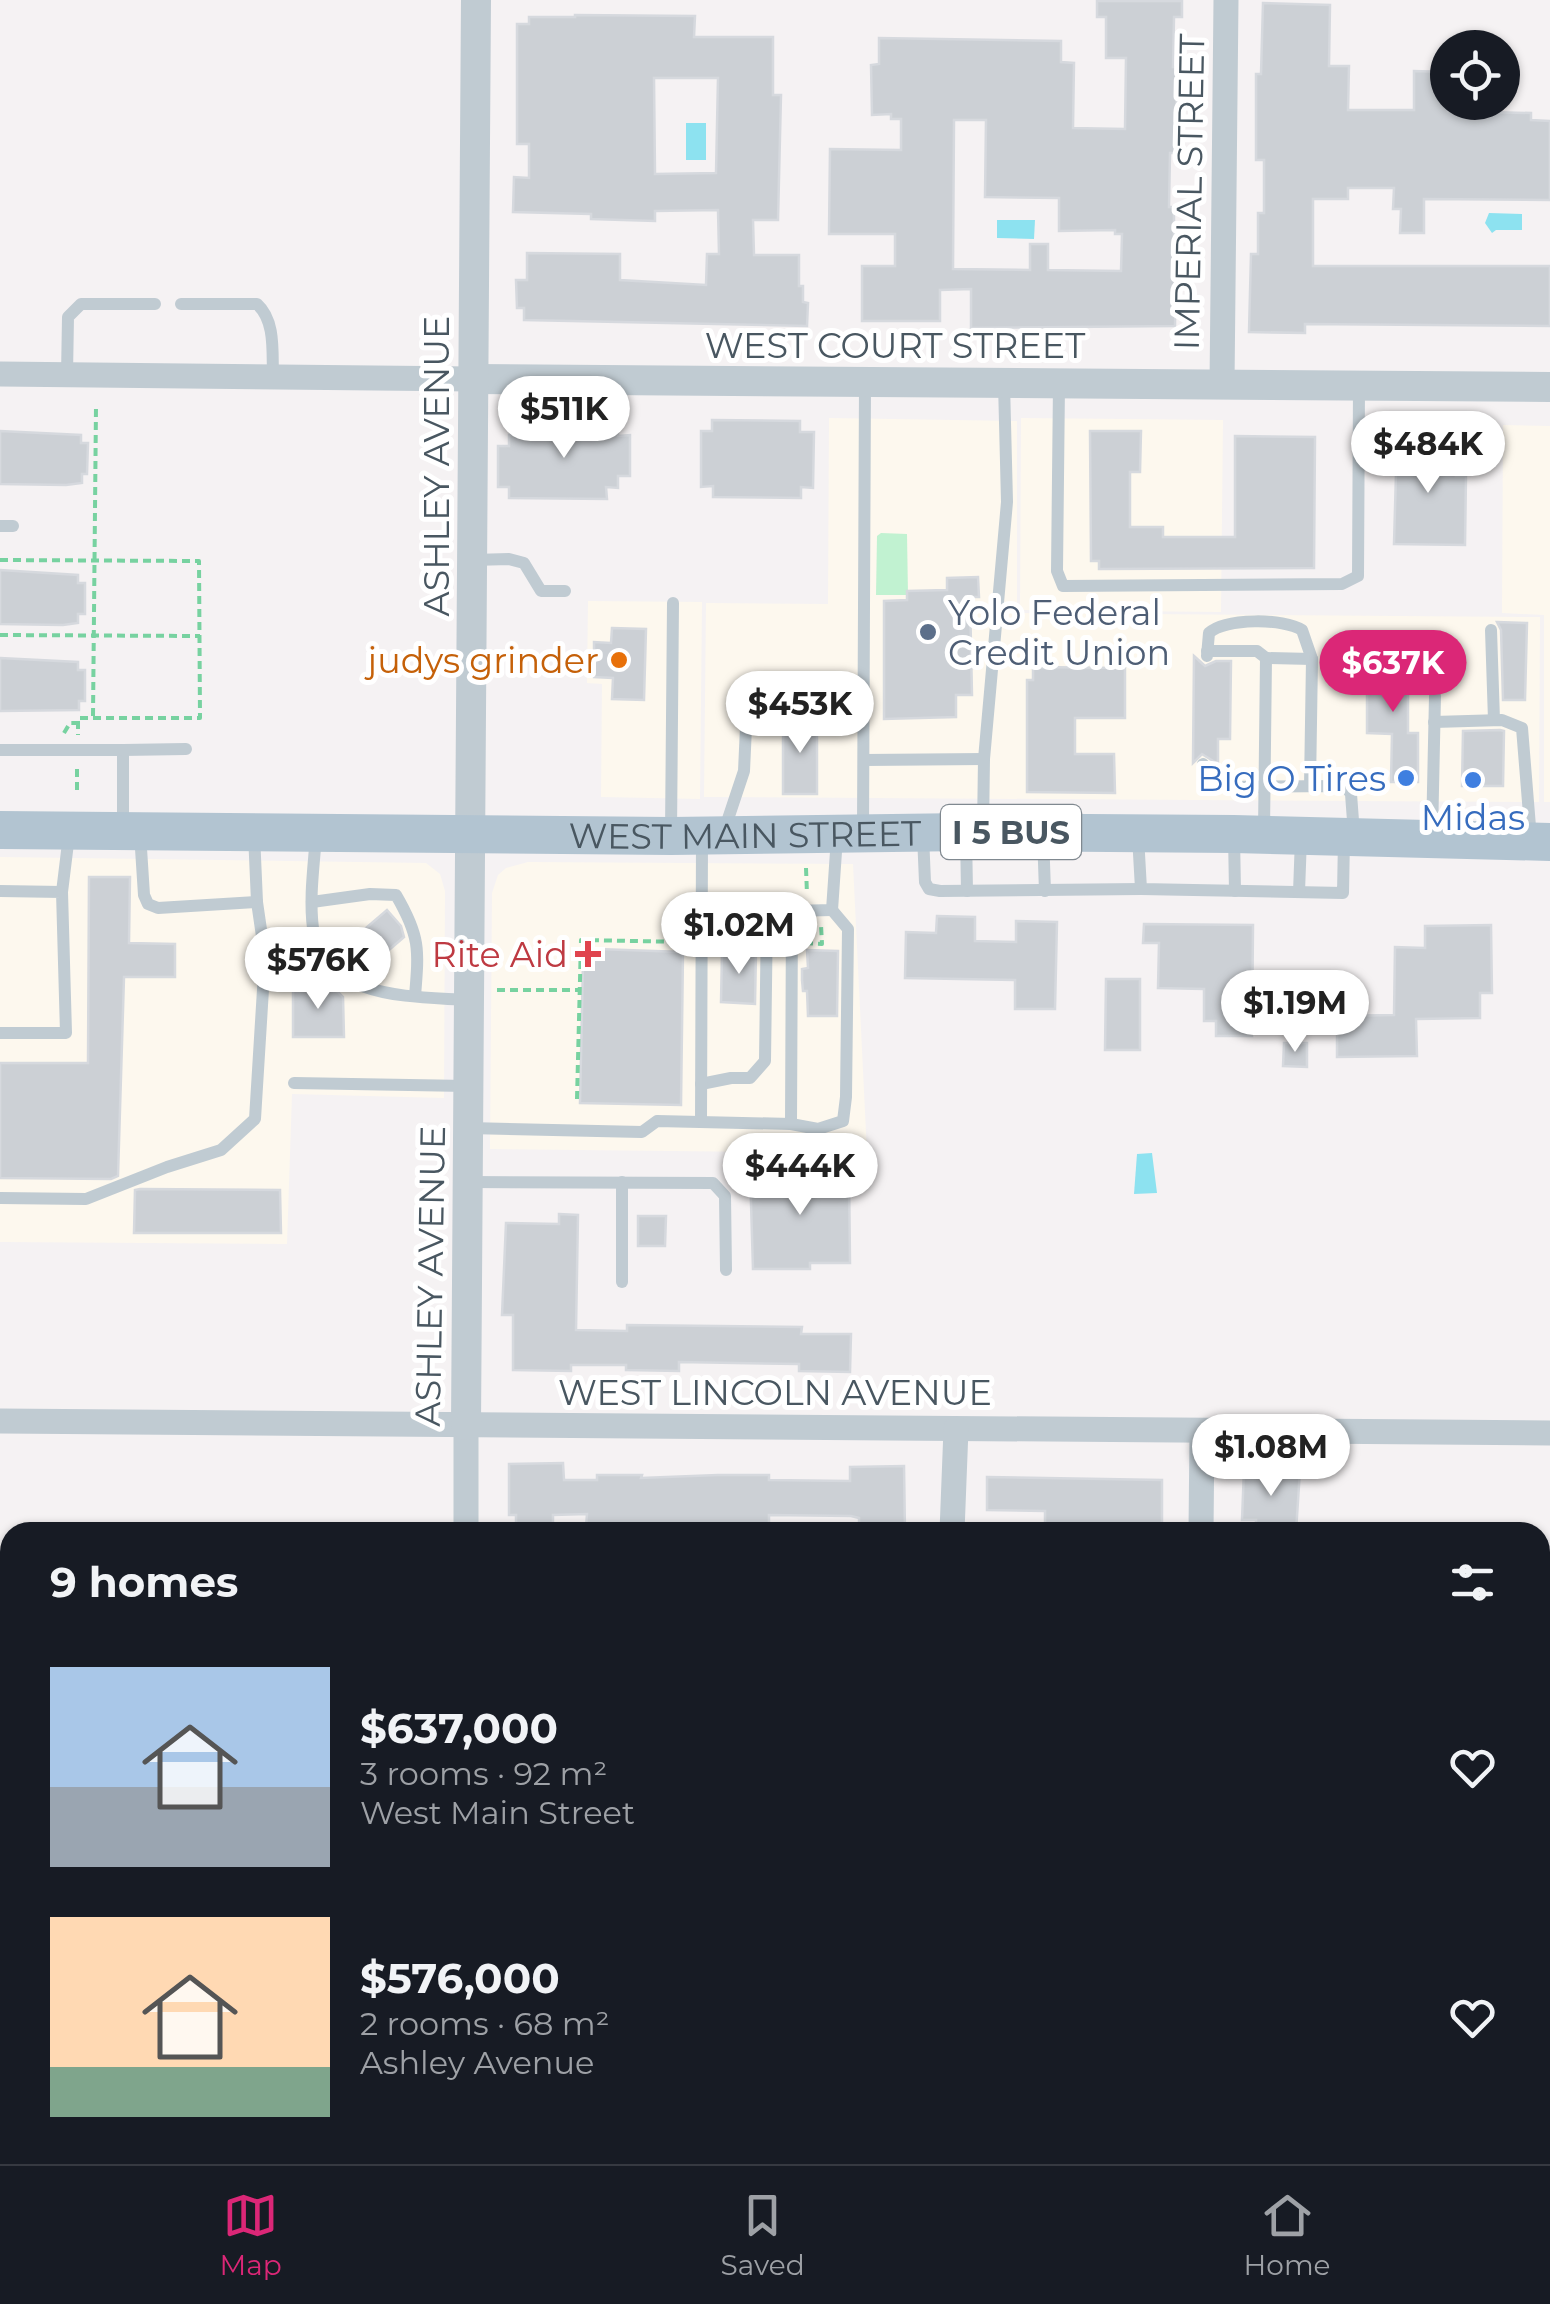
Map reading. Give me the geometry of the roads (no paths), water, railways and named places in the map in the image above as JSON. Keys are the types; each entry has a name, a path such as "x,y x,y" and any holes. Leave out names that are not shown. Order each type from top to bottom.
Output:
{"main road":[{"name":"WEST MAIN STREET","path":"0,830 698,835 1043,832 1541,842"}],"street":[{"name":"ASHLEY AVENUE","path":"466,1522 470,1086 483,995 472,834 476,0"},
{"name":"IMPERIAL STREET","path":"1222,385 1226,0"},
{"name":"WEST COURT STREET","path":"0,374 1550,388"},
{"name":"WEST LINCOLN AVENUE","path":"0,1421 1550,1433"},
{"path":"952,1522 956,1428"},
{"path":"1201,1522 1202,1430"}],"lane":[{"path":"67,375 68,317 81,304 155,304"},
{"path":"181,304 256,304 266,312 272,336 273,377"},
{"path":"832,910 864,760 865,382"},
{"path":"968,891 1004,560 1004,383"},
{"path":"1059,384 1057,571 1063,586 1342,584 1358,576 1358,386"},
{"path":"473,560 509,559 524,563 541,592 564,591"},
{"path":"673,603 698,835 701,1122"},
{"path":"1310,786 1312,658 1302,630 1289,623 1220,624 1210,632 1207,654 1257,651 1266,658 1312,658"},
{"path":"1491,630 1494,720"},
{"path":"1266,658 1266,834 1299,892"},
{"path":"1432,839 1435,696"},
{"path":"698,835 736,803 744,771 748,705"},
{"path":"1434,722 1494,720 1522,728 1541,842"},
{"path":"0,750 186,750"},
{"path":"124,750 132,831 148,904 158,908 256,902"},
{"path":"864,760 984,759"},
{"path":"922,832 924,882 929,889 1343,893 1350,789 1212,785 1204,777 1203,764"},
{"path":"0,1032 66,1032 62,892 69,830"},
{"path":"0,1198 86,1199 222,1150 255,1119 266,957 256,902 254,832"},
{"path":"317,832 312,902 317,946 334,972 362,987 415,996 483,995"},
{"path":"1043,832 1046,891"},
{"path":"1138,833 1140,889"},
{"path":"1235,891 1266,834"},
{"path":"0,890 62,892"},
{"path":"312,902 370,894 396,895 412,922 419,948 415,996"},
{"path":"701,1084 750,1078 765,1061 767,910"},
{"path":"469,1128 642,1132 657,1121 791,1124 818,1129 843,1121 848,929 832,910 792,911 791,1124"},
{"path":"294,1083 470,1086"},
{"path":"469,1182 712,1183 725,1196 726,1270"},
{"path":"622,1182 622,1282"}],"water":[{"path":"686,123 706,123 706,160 686,160"},
{"path":"1489,213 1522,214 1522,230 1492,233 1485,223"},
{"path":"997,220 1035,220 1034,239 997,238"},
{"path":"1152,1153 1157,1193 1134,1194 1137,1154"}],"place":[{"name":"Yolo Federal Credit Union","path":"928,632"},
{"name":"judys grinder","path":"619,660"},
{"name":"Big O Tires","path":"1406,778"},
{"name":"Midas","path":"1473,780"},
{"name":"Rite Aid","path":"588,954"}]}
